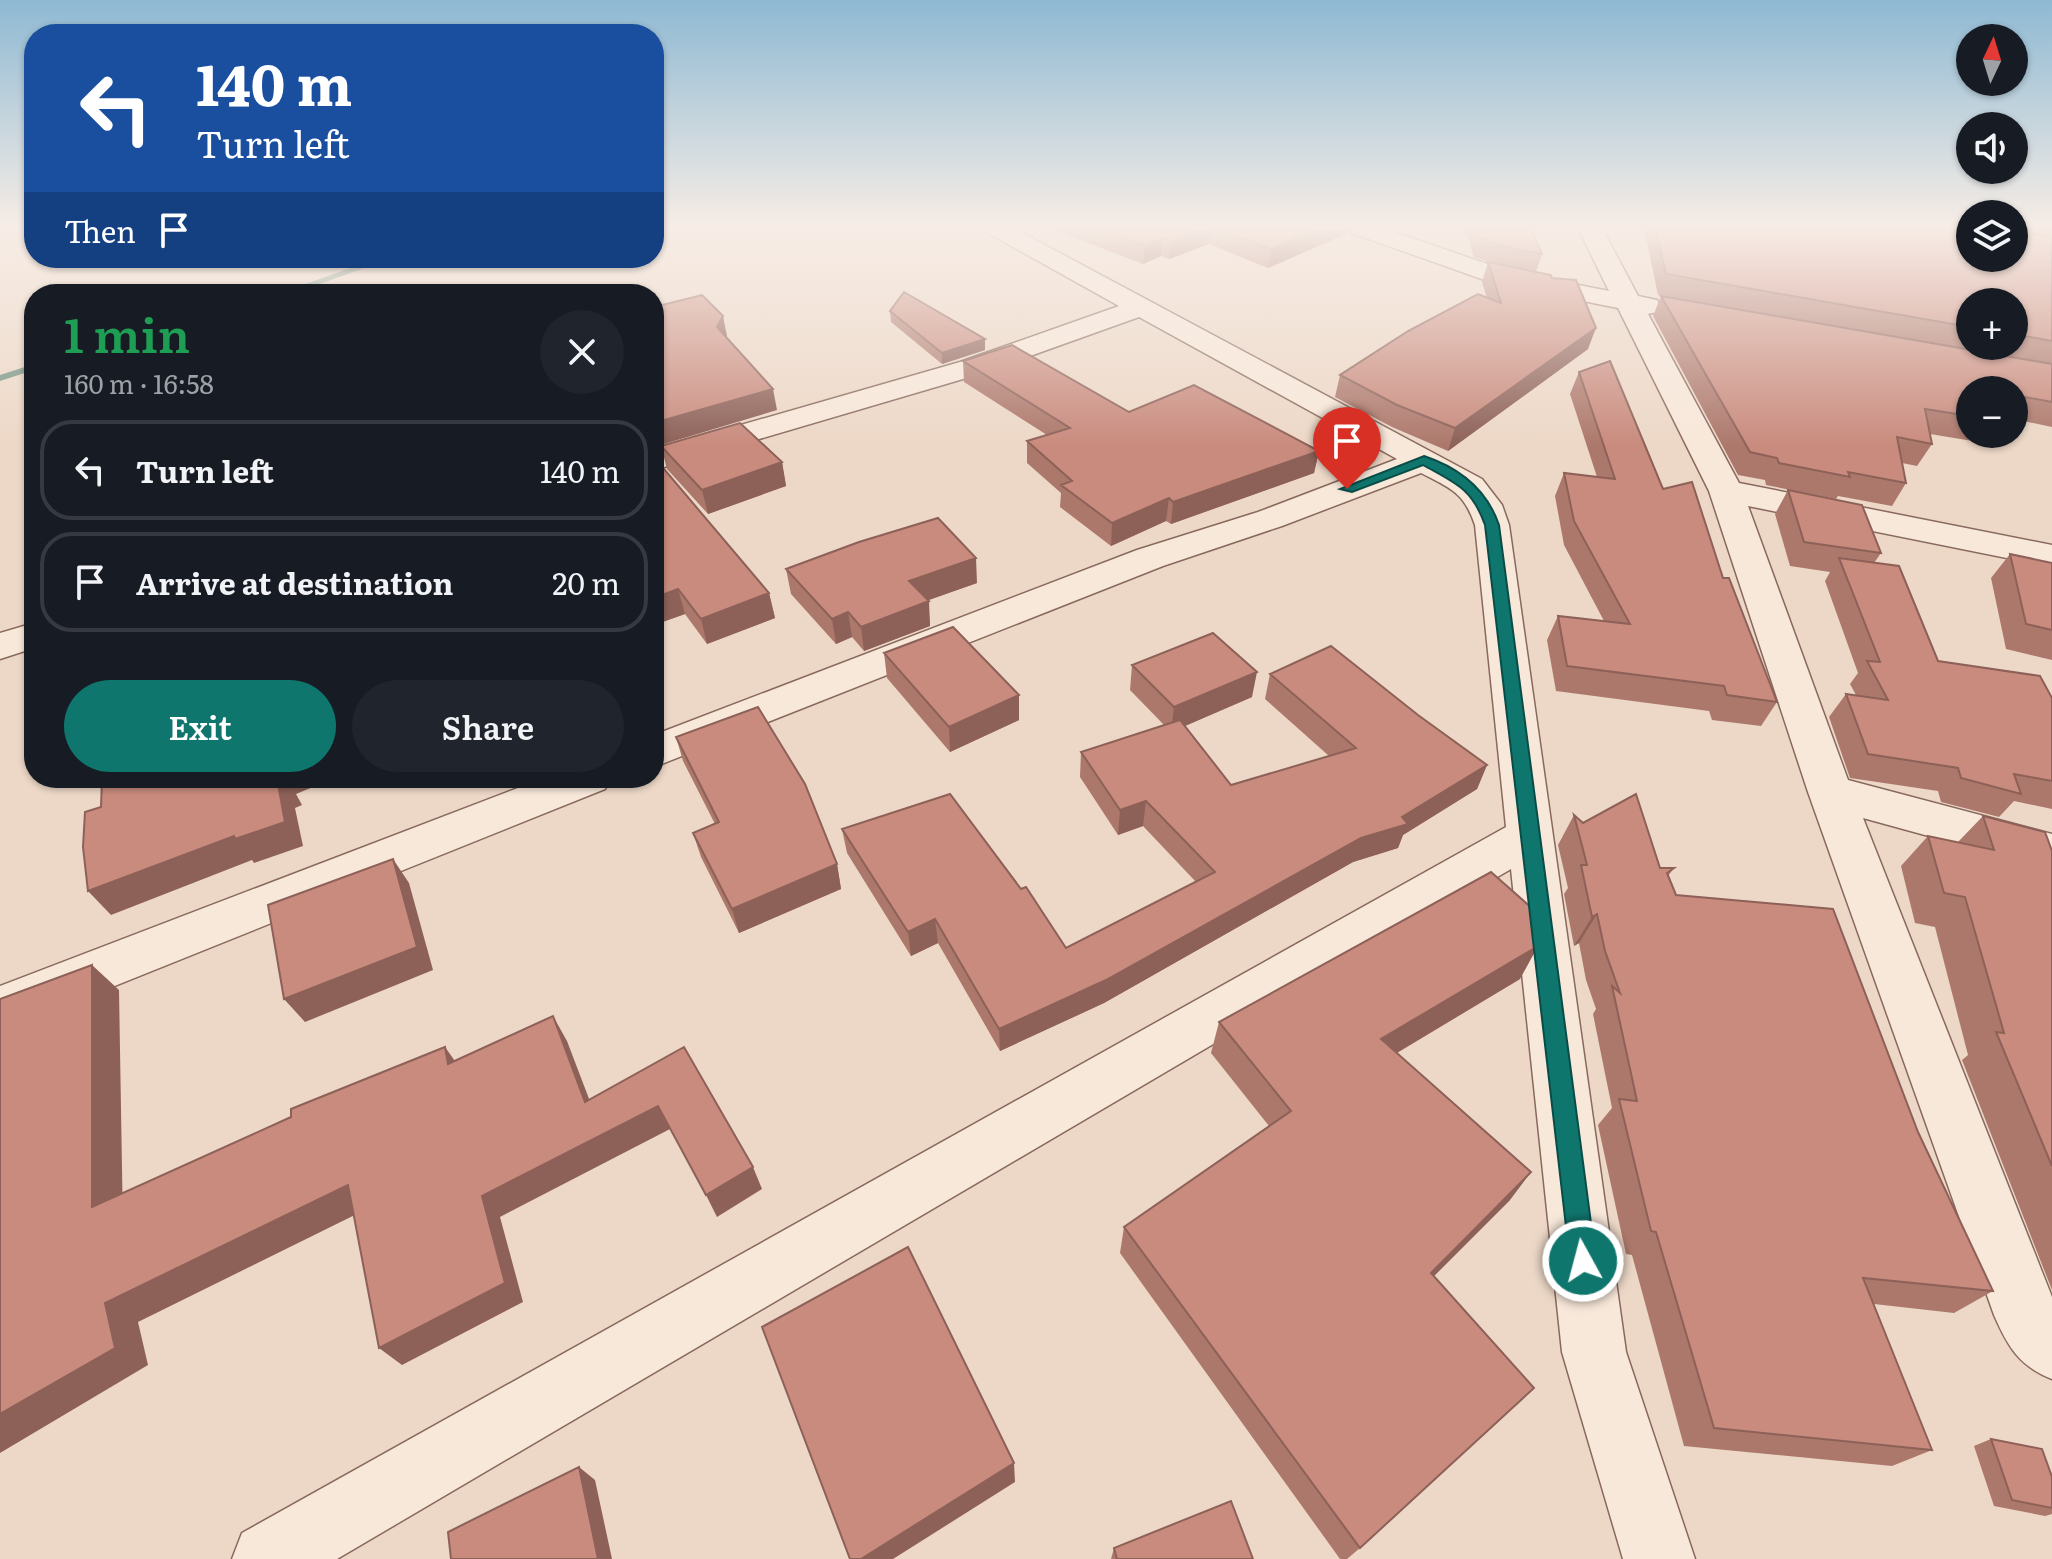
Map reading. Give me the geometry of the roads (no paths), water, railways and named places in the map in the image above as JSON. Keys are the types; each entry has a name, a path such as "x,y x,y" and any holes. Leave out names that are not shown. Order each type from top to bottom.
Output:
{"street":[{"path":"1134,301 1470,486 1485,505 1492,525 1594,1352 1659,1559"},
{"path":"1621,301 1675,310"},
{"path":"1627,302 1726,491 1830,792 2026,1315 2052,1347"},
{"path":"664,457 970,368 1144,306"},
{"path":"664,748 1150,558 1270,519 1424,460"},
{"path":"1726,491 2052,556"},
{"path":"0,646 24,638"},
{"path":"0,1009 564,788"},
{"path":"1830,792 2052,852"},
{"path":"268,1559 1529,836"}],"waterway":[{"path":"0,378 24,370"}]}
